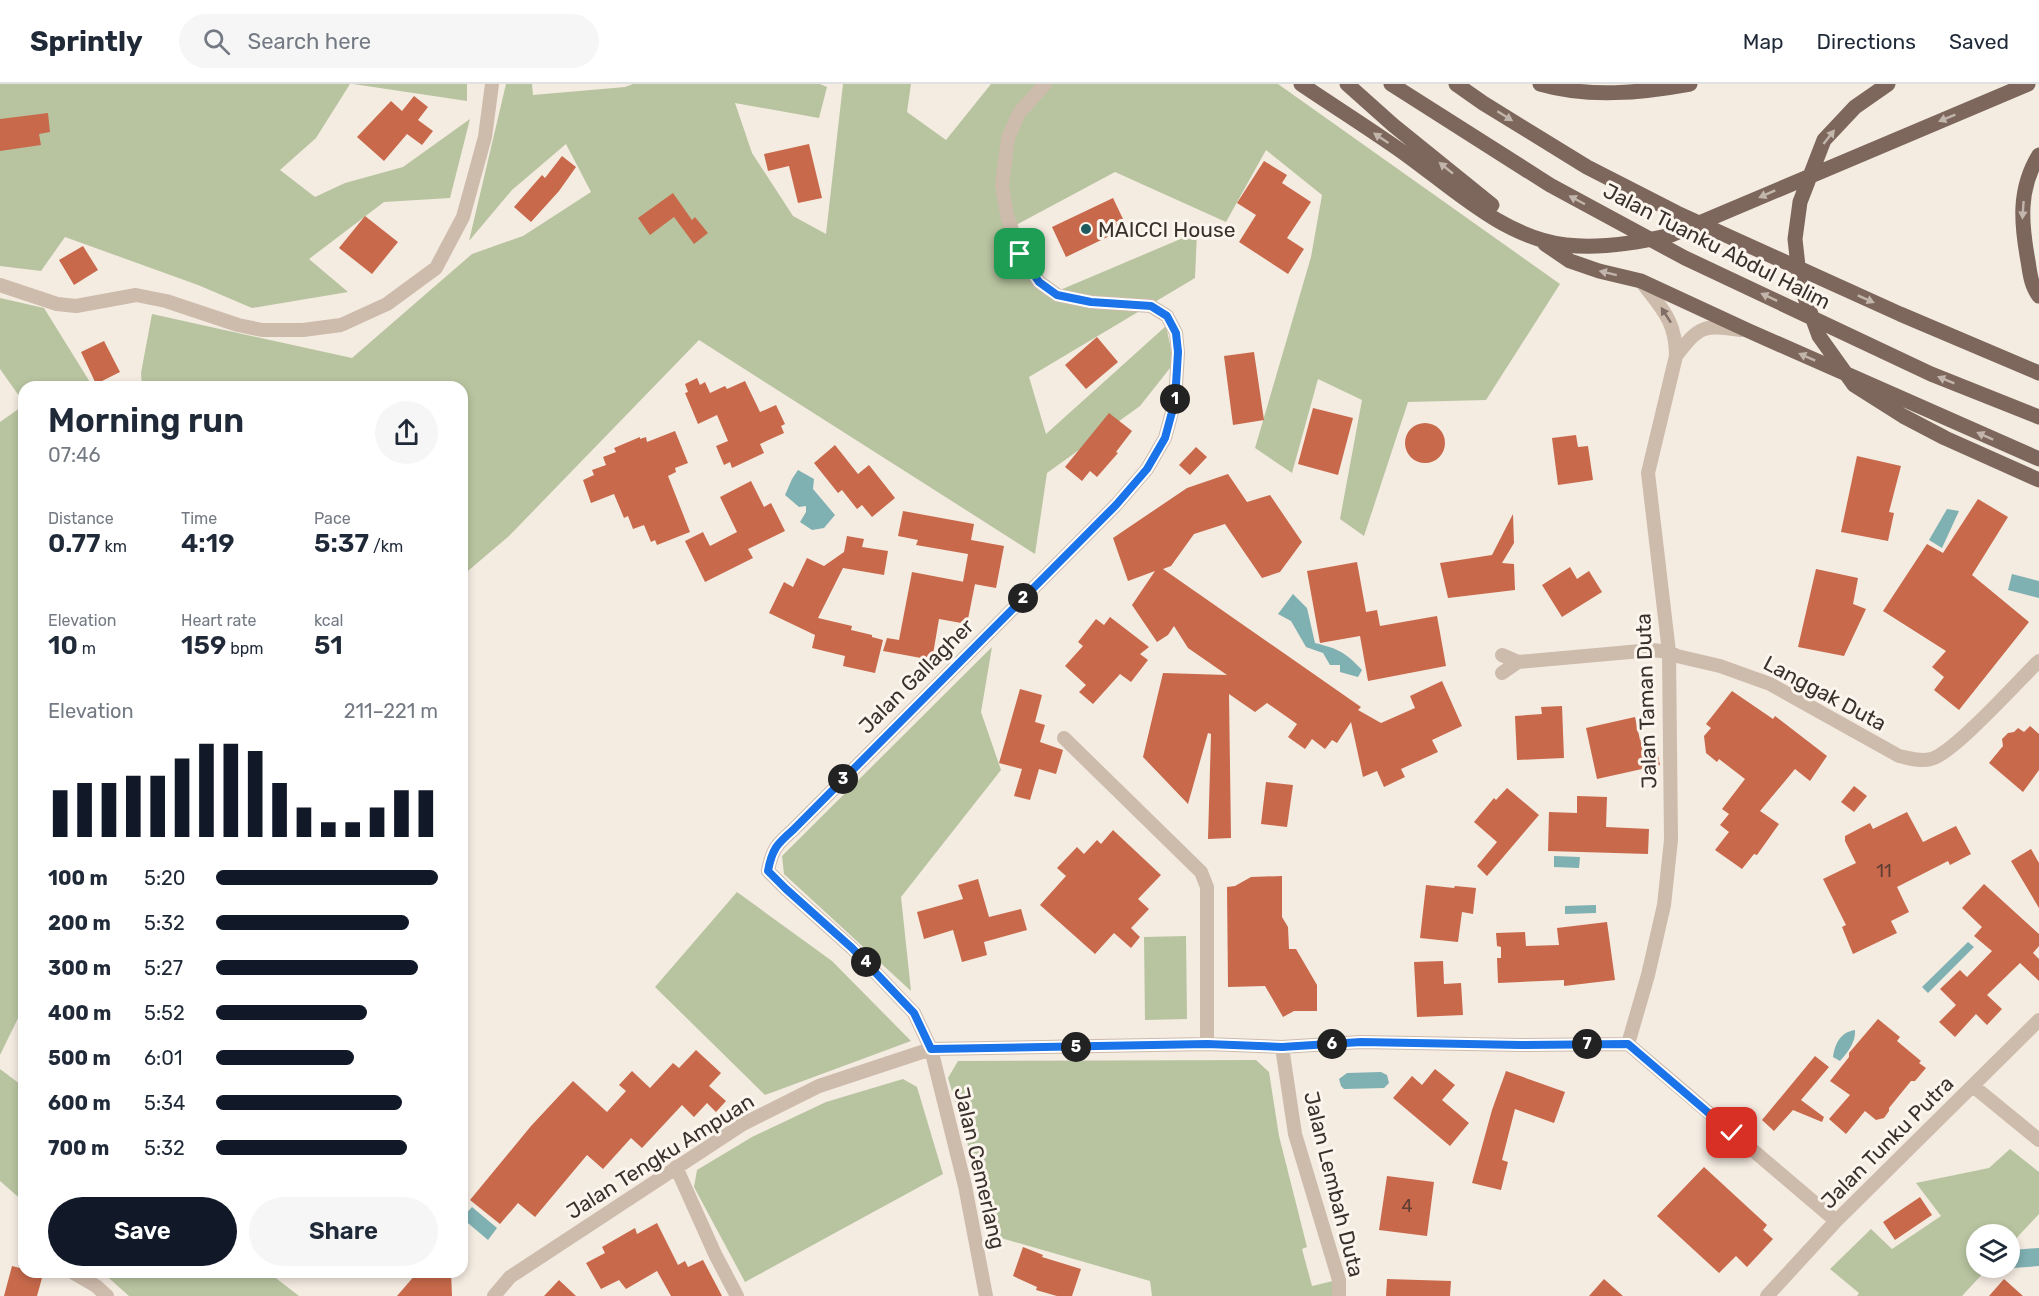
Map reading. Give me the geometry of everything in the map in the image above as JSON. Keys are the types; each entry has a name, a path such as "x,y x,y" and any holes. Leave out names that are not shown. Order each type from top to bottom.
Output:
{"main road":[{"path":"1301,84 1499,220 1530,235 1566,245 1633,244 1671,235 2028,84"},
{"path":"1347,84 1393,125 1509,218 1570,261 1641,281 2039,459"},
{"name":"Jalan Tuanku Abdul Halim","path":"1391,84 1550,185 1685,258 1931,374 2039,417"},
{"name":"Jalan Tuanku Abdul Halim","path":"1456,84 1587,167 1677,213 1900,314 2039,373"},
{"path":"1540,84 1564,91 1619,93 1690,84"},
{"path":"1888,84 1855,107 1824,140 1800,202 1795,239 1800,284 1819,336 1854,385 1924,427 2039,480"},
{"path":"2039,155 2031,167 2024,197 2021,227 2032,286 2039,296"}],"street":[{"path":"0,285 57,304 76,306 136,295 166,301 238,325 262,330 303,330 341,325 387,304 436,268 463,217 484,137 492,84"},
{"name":"Jalan Gallagher","path":"931,1049 914,1013 852,948 768,871 771,854 777,844 1116,505 1147,469 1165,438 1175,401 1178,352 1176,333 1167,316 1151,306 1091,302 1057,295 1039,282 1020,254 1007,215 1002,185 1008,138 1019,112 1045,84"},
{"name":"Jalan Taman Duta","path":"1628,1044 1648,975 1664,905 1671,840 1669,652 1648,473 1676,356 1676,340 1671,320 1641,281"},
{"name":"Jalan Taman Duta","path":"1676,356 1691,336 1712,326 1749,331"},
{"name":"Langgak Duta","path":"1518,662 1652,650 1669,652 1720,666 1770,684 1899,756 1917,760 1933,759 1953,747 2039,661"},
{"path":"1502,655 1518,662"},
{"path":"1502,673 1518,662"},
{"path":"1064,738 1201,872 1207,887 1207,1044"},
{"name":"Jalan Tunku Putra","path":"1767,1296 1836,1221 2039,1020"},
{"name":"Jalan Tengku Ampuan","path":"494,1296 510,1277 743,1124 819,1086 931,1049 1207,1044 1282,1047 1371,1042 1521,1045 1628,1044"},
{"path":"1628,1044 1836,1221"},
{"name":"Jalan Lembah Duta","path":"1282,1047 1295,1134 1340,1280 1339,1296"},
{"name":"Jalan Cemerlang","path":"931,1049 965,1186 986,1296"},
{"path":"1973,1086 2039,1140"},
{"path":"676,1167 715,1254 737,1296"},
{"path":"82,1278 96,1286 106,1296"}],"green space":[{"path":"0,84 350,84 316,138 280,170 315,197 345,183 403,167 470,119 450,198 384,202 309,259 348,292 252,308 198,285 65,237 41,271 0,266"},
{"path":"353,84 467,84 467,101"},
{"path":"506,84 532,84 533,95 625,87 633,84 820,84 827,87 819,118 735,103 752,153 793,216 826,234 843,84 911,84 907,112 946,140 991,84 1278,84 1560,284 1486,400 1408,402 1364,536 1340,519 1362,400 1318,379 1292,473 1255,448 1311,257 1322,195 1266,150 1226,222 1115,172 1005,231 1020,267 1046,296 1197,232 1195,278 1029,377 1046,434 1166,326 1174,363 1140,406 1047,473 1035,554 699,340 509,536 468,571 468,381 142,381 152,314 352,358 472,254 523,236 591,192 566,144 512,190 469,241"},
{"path":"0,298 44,308 89,381 18,381 18,394 0,369"},
{"path":"18,409 18,1018 0,1055 0,422"},
{"path":"992,647 981,712 1001,770 901,897 911,991 784,874 782,856"},
{"path":"737,892 832,961 911,1041 765,1095 655,987"},
{"path":"1186,936 1187,1019 1145,1020 1144,937"},
{"path":"1256,1060 1269,1072 1279,1136 1307,1247 1302,1249 1312,1286 1333,1281 1332,1296 1152,1296 1150,1281 987,1234 974,1166 948,1078 958,1061"},
{"path":"0,1069 18,1082 18,1197 0,1181"},
{"path":"903,1079 917,1087 943,1174 745,1282 694,1187 697,1170 752,1137 826,1102"},
{"path":"2010,1149 2039,1172 2039,1214 2020,1234 2020,1224 1966,1224 1966,1278 1979,1278 1962,1296 1857,1296 1859,1293 1830,1269 1871,1229 1892,1249 1941,1216 1916,1183 1989,1168"},
{"path":"109,1278 276,1278 299,1296 129,1296"}],"water":[{"path":"798,470 814,479 813,489 835,515 824,528 812,530 800,522 806,512 806,506 799,507 785,495"},
{"path":"1947,509 1959,511 1942,548 1929,540"},
{"path":"2012,574 2039,581 2039,598 2008,590"},
{"path":"1293,594 1307,608 1315,643 1336,649 1346,655 1362,670 1358,677 1340,672 1340,665 1330,665 1323,653 1306,647 1291,621 1278,614"},
{"path":"1554,856 1580,857 1579,868 1554,867"},
{"path":"1596,905 1596,913 1565,914 1565,906"},
{"path":"1968,942 1974,947 1928,993 1922,987"},
{"path":"1855,1030 1853,1043 1846,1054 1840,1061 1833,1057 1840,1039 1846,1033"},
{"path":"1381,1072 1387,1075 1389,1083 1384,1088 1344,1089 1339,1079 1347,1073"},
{"path":"472,1207 497,1228 488,1240 468,1223 468,1211"},
{"path":"2039,1248 2039,1266 2020,1267 2020,1249"}],"building":[{"path":"414,96 428,107 418,120 433,131 422,145 407,134 384,161 357,137 391,101 402,111"},
{"path":"48,113 50,132 39,134 41,145 0,151 0,119"},
{"path":"809,144 822,198 798,203 789,166 768,171 764,154"},
{"path":"562,156 576,167 559,191 531,222 514,207 542,175 545,178"},
{"path":"1264,161 1287,175 1282,183 1311,202 1287,238 1304,249 1288,274 1239,242 1256,215 1237,203"},
{"path":"673,193 692,220 695,217 708,233 694,244 674,217 650,235 638,218"},
{"name":"MAICCI House","path":"1113,198 1123,219 1116,222 1120,231 1066,257 1052,227"},
{"path":"365,216 398,242 372,274 339,248"},
{"path":"83,246 98,270 74,285 59,260"},
{"path":"1097,337 1118,362 1086,389 1065,365"},
{"path":"104,341 120,372 102,381 95,381 81,352"},
{"path":"1254,352 1264,420 1233,425 1224,356"},
{"path":"697,378 700,385 705,382 710,393 745,381 760,412 776,405 785,424 781,426 784,433 760,444 764,453 732,468 730,462 724,465 716,446 728,441 717,415 698,424 685,393 688,392 685,384"},
{"path":"1313,408 1353,418 1338,475 1298,464"},
{"path":"1109,413 1132,431 1116,452 1118,453 1097,477 1090,471 1082,481 1065,467"},
{"path":"1425,423 1439,429 1445,443 1439,457 1425,463 1411,457 1405,443 1411,429"},
{"path":"675,431 688,463 675,468 676,472 668,476 690,532 657,545 655,540 651,542 644,525 633,529 628,516 624,518 614,494 591,503 583,480 594,475 592,470 606,465 603,457 616,452 614,448 640,437 640,439 646,437 647,442"},
{"path":"1576,435 1578,447 1588,446 1593,480 1558,485 1552,438"},
{"path":"835,445 858,474 869,465 895,498 872,517 862,505 857,509 842,490 838,493 814,463"},
{"path":"1196,447 1207,457 1190,475 1179,465"},
{"path":"1857,456 1901,466 1889,512 1894,513 1888,541 1841,532"},
{"path":"1228,474 1247,502 1270,495 1302,542 1280,572 1262,578 1225,524 1194,534 1171,566 1163,569 1361,707 1358,710 1381,723 1415,708 1410,696 1442,681 1462,726 1432,740 1438,752 1401,769 1405,777 1384,787 1377,771 1363,777 1351,722 1337,743 1332,740 1325,749 1312,739 1305,749 1288,737 1297,724 1267,703 1255,712 1229,694 1231,838 1208,839 1211,734 1208,733 1188,804 1143,757 1163,673 1227,675 1188,648 1174,626 1168,635 1157,642 1132,605 1155,571 1128,581 1113,538 1187,488"},
{"path":"751,481 764,507 771,503 785,531 748,549 753,558 705,582 685,541 703,532 710,546 737,532 720,497"},
{"path":"1978,499 2008,517 1972,575 2029,622 1959,710 1934,690 1944,677 1932,667 1946,651 1883,611 1927,544 1943,553"},
{"path":"903,511 974,524 971,540 1004,546 996,588 963,582 968,554 916,545 918,540 898,536"},
{"path":"1513,514 1514,543 1502,563 1514,564 1515,590 1448,598 1440,563 1492,555"},
{"path":"847,536 864,539 862,547 888,551 884,575 843,568 818,618 852,626 851,630 883,640 875,673 843,666 845,656 812,648 815,635 769,613 784,582 793,587 807,558 824,566 844,552"},
{"path":"1357,562 1366,612 1377,610 1380,626 1437,616 1446,666 1368,681 1360,636 1320,643 1307,571"},
{"path":"1570,567 1577,579 1589,571 1602,592 1562,617 1542,585"},
{"path":"1816,569 1858,578 1853,604 1866,609 1844,656 1798,647"},
{"path":"912,572 975,584 967,624 939,619 932,660 883,651 887,638 899,640"},
{"path":"1110,617 1149,647 1140,654 1148,660 1131,682 1120,674 1093,704 1079,692 1086,685 1065,666 1083,646 1078,642 1096,619 1104,625"},
{"path":"1020,689 1042,695 1035,722 1045,725 1040,742 1063,750 1056,774 1039,769 1030,800 1014,796 1022,769 999,763"},
{"path":"1732,691 1773,719 1775,716 1827,756 1810,781 1795,769 1760,811 1779,824 1757,855 1754,854 1742,869 1715,850 1729,832 1720,825 1729,814 1722,809 1745,779 1719,759 1717,762 1706,753 1704,736 1711,728 1706,724"},
{"path":"1562,706 1564,758 1517,760 1515,716 1542,714 1541,707"},
{"path":"1635,717 1640,740 1654,736 1660,765 1597,779 1586,728"},
{"path":"2030,726 2039,734 2039,770 2023,792 1989,763 2003,746 2002,739 2008,733 2018,728 2024,732"},
{"path":"1266,782 1293,785 1287,827 1261,824"},
{"path":"1854,786 1867,796 1854,812 1841,802"},
{"path":"1507,788 1539,815 1487,876 1477,866 1497,842 1474,822 1494,798 1496,800"},
{"path":"1577,796 1607,797 1606,827 1649,829 1648,854 1548,851 1549,812 1577,813"},
{"path":"1907,812 1923,842 1956,826 1971,854 1950,865 1948,861 1897,887 1909,912 1891,921 1897,933 1853,954 1842,927 1846,925 1823,879 1856,863 1845,841 1845,836 1870,823 1873,829"},
{"path":"1113,830 1161,875 1138,899 1149,909 1131,928 1140,937 1131,948 1114,933 1095,954 1040,905 1066,876 1057,868 1077,847 1084,854 1097,840 1101,844"},
{"path":"2031,849 2039,863 2039,908 2011,861"},
{"path":"1282,876 1282,917 1288,927 1289,949 1296,949 1317,985 1317,1011 1294,1011 1283,1017 1265,986 1228,987 1227,887 1235,886 1251,877"},
{"path":"978,879 989,917 1021,909 1027,930 984,942 987,955 962,962 953,930 924,939 917,912 963,899 958,885"},
{"path":"1984,884 2039,934 2039,946 2033,953 2039,959 2039,981 2020,963 1987,995 2002,1009 1987,1025 1976,1014 1955,1037 1939,1022 1956,1005 1940,989 1960,970 1967,977 1992,951 1974,936 1982,927 1962,908"},
{"path":"1426,885 1476,888 1473,914 1462,912 1458,942 1420,938"},
{"path":"1607,922 1615,980 1564,986 1564,980 1498,983 1497,958 1501,958 1501,947 1497,946 1496,933 1525,932 1526,946 1559,945 1557,928"},
{"path":"1443,961 1444,984 1461,983 1463,1015 1417,1017 1414,962"},
{"path":"1878,1019 1900,1037 1897,1041 1926,1068 1915,1081 1911,1081 1889,1108 1884,1118 1876,1120 1865,1111 1846,1134 1829,1119 1850,1095 1830,1081 1849,1057 1849,1053"},
{"path":"696,1050 721,1073 709,1086 726,1101 716,1112 707,1103 694,1117 682,1105 642,1148 631,1138 603,1169 587,1155 535,1217 518,1203 500,1224 470,1200 531,1126 573,1081 607,1112 626,1091 619,1085 632,1071 650,1088 673,1063 679,1068"},
{"path":"1815,1056 1829,1067 1801,1100 1824,1117 1822,1122 1793,1110 1774,1131 1762,1120"},
{"path":"1435,1069 1455,1085 1442,1100 1469,1123 1450,1146 1393,1098 1412,1076 1422,1085"},
{"path":"1506,1071 1565,1092 1554,1123 1515,1109 1502,1160 1508,1162 1501,1190 1472,1183 1492,1110"},
{"path":"1704,1167 1767,1225 1763,1230 1773,1239 1747,1267 1736,1256 1719,1273 1657,1216"},
{"path":"1387,1176 1434,1182 1427,1236 1379,1230"},
{"path":"1920,1197 1932,1215 1895,1240 1883,1222"},
{"path":"657,1223 678,1265 685,1261 688,1267 703,1260 722,1296 671,1296 657,1271 626,1289 619,1280 601,1289 586,1263 605,1253 602,1247 635,1228 637,1234"},
{"path":"1023,1247 1043,1255 1042,1257 1081,1269 1072,1296 1057,1296 1036,1290 1037,1287 1013,1276"},
{"path":"12,1266 18,1268 18,1278 42,1278 37,1296 4,1296"},
{"path":"413,1278 451,1278 452,1296 397,1296"},
{"path":"1387,1279 1451,1281 1450,1296 1386,1296"},
{"path":"1604,1279 1623,1296 1589,1296"},
{"path":"2004,1279 2023,1296 1989,1296"},
{"path":"559,1280 576,1296 544,1296"}],"place":[{"name":"MAICCI House","path":"1086,229"}],"route":[{"path":"1020,254 1039,282 1057,295 1091,302 1151,306 1167,316 1176,333 1178,352 1175,401 1165,438 1147,469 1116,505 777,844 771,854 768,871 852,948 914,1013 931,1049 1207,1044 1282,1047 1361,1042 1521,1045 1628,1044 1732,1133"}]}
